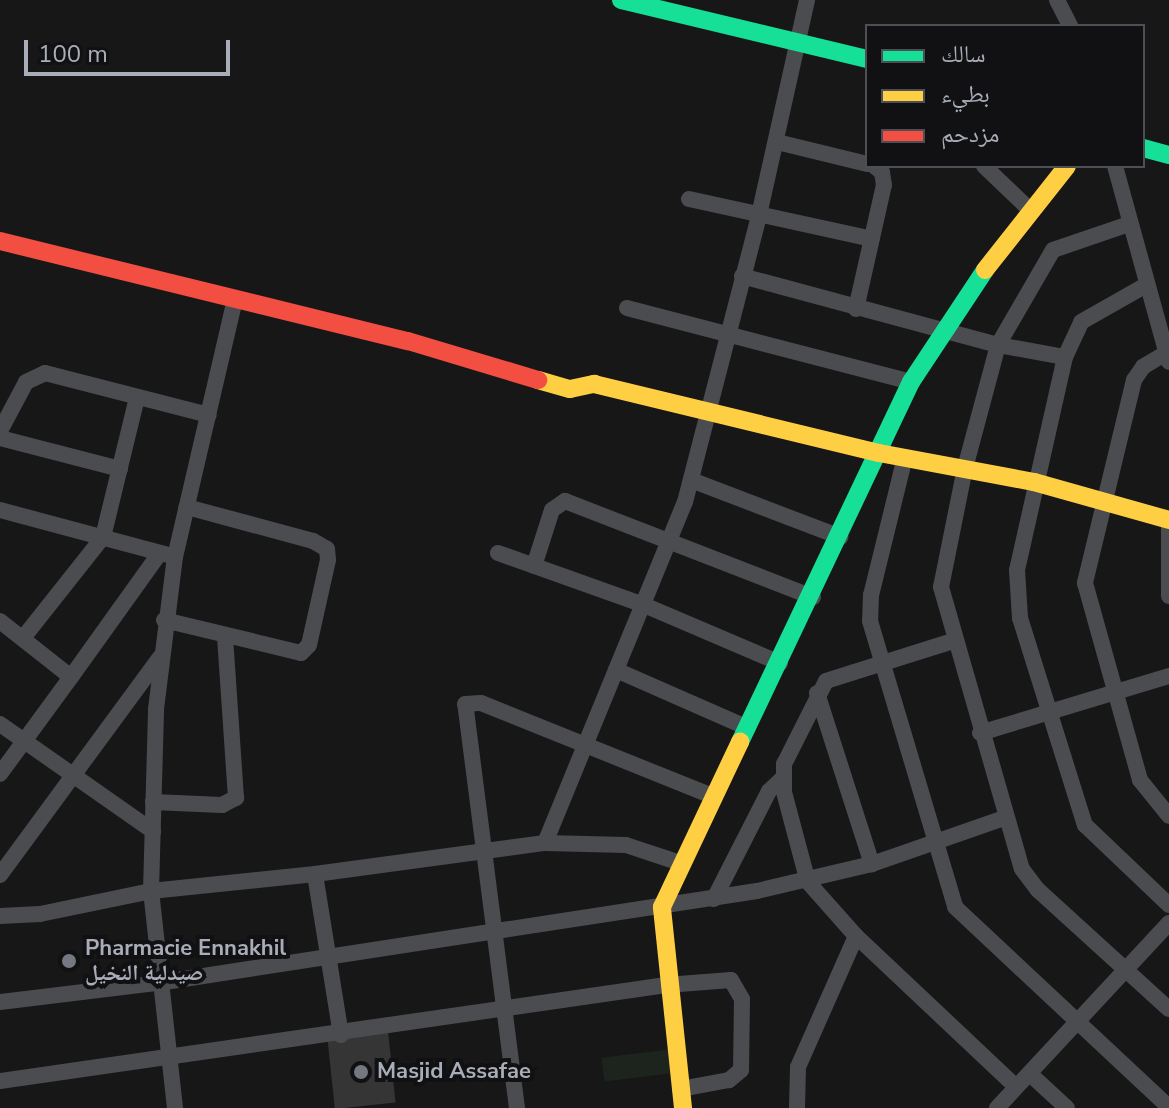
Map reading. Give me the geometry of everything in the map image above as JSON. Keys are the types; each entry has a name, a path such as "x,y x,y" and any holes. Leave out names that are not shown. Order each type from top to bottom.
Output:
{"street":[{"path":"621,0 865,59"},
{"path":"545,843 644,605 691,480 777,142 807,0"},
{"path":"1057,0 1069,24"},
{"path":"777,142 865,164"},
{"path":"1145,149 1169,155"},
{"path":"856,309 884,178 876,168"},
{"path":"986,168 1030,210"},
{"path":"683,1108 666,985 662,907 813,597 911,382 942,330 1030,210 1065,168"},
{"path":"1115,168 1167,358 1143,367 1134,380 1085,583 1140,780 1169,816"},
{"path":"689,199 872,239"},
{"path":"1129,224 1053,250 998,345 965,468 942,574 953,641 1004,818 1027,878 1126,973 1169,1009"},
{"path":"0,241 408,341 570,389 594,384 879,453 1034,482 1169,520 1169,596"},
{"path":"742,276 998,345 1065,357"},
{"path":"1146,285 1081,322 1065,357 1034,482 1016,593 1047,714 1091,834 1169,905"},
{"path":"0,774 167,555 187,507 235,299"},
{"path":"627,308 911,382"},
{"path":"0,431 26,382 40,374 209,415"},
{"path":"23,638 103,537 137,397"},
{"path":"0,438 120,469"},
{"path":"905,457 871,595 870,621 960,914 1078,1027 1169,1107"},
{"path":"691,480 840,537"},
{"path":"534,566 552,510 561,501 813,597"},
{"path":"164,620 304,652 329,554 313,541 187,507"},
{"path":"0,510 167,555"},
{"path":"498,553 644,605 780,663"},
{"path":"167,555 151,891 158,983 175,1108"},
{"path":"0,621 71,677"},
{"path":"153,802 222,805 236,798 225,635"},
{"path":"714,899 769,791 782,779 817,693 832,678 953,641"},
{"path":"0,875 160,657"},
{"path":"616,670 748,728"},
{"path":"980,733 1169,676"},
{"path":"817,693 872,864"},
{"path":"517,1108 465,704 481,703 715,797"},
{"path":"0,724 153,831"},
{"path":"782,779 808,882 856,936 1016,1087"},
{"path":"0,1002 158,983 808,882 872,864 1004,818"},
{"path":"0,916 40,914 151,891 315,874 545,843 626,845 683,864"},
{"path":"315,874 341,1035"},
{"path":"997,1108 1078,1027 1169,923"},
{"path":"808,1108 796,1102 803,1053 856,936"},
{"path":"0,1081 168,1060 666,985 731,980 742,999 741,1070 729,1080 680,1089"},
{"path":"1030,1074 1067,1108"}],"shaded area":[{"path":"673,1049 676,1073 604,1082 602,1058"}],"building":[{"name":"Masjid Assafae","path":"388,1031 396,1103 335,1108 327,1037"}],"traffic: fast":[{"path":"621,0 865,59"},
{"path":"1145,149 1169,155"},
{"path":"740,742 911,382 985,270"}],"traffic: slow":[{"path":"985,270 1065,168"},
{"path":"538,380 570,389 594,384 879,453 1034,482 1169,520"},
{"path":"683,1108 662,907 740,742"}],"traffic: jam":[{"path":"0,241 408,341 538,380"}],"place":[{"name":"Pharmacie Ennakhil صيدلية النخيل","path":"69,961"},
{"name":"Masjid Assafae","path":"361,1072"}]}
